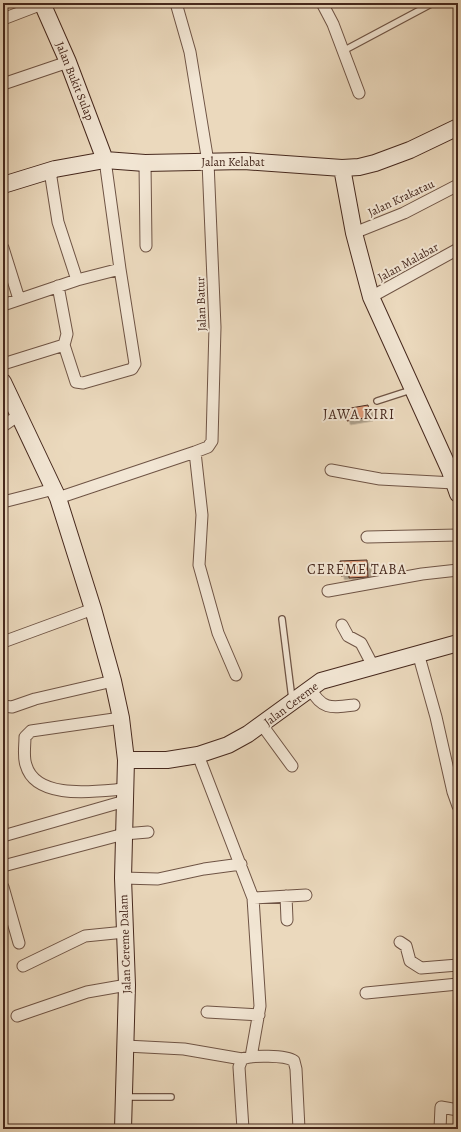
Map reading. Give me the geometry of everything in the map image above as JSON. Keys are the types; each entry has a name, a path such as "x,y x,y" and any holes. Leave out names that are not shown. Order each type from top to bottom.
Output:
{"street":[{"path":"3,19 42,3"},
{"name":"Jalan Bukit Sulap","path":"42,3 68,62 105,160"},
{"name":"Jalan Batur","path":"3,502 56,494 195,452 208,447 212,441 215,327 208,162 190,52 176,3"},
{"path":"322,3 359,93"},
{"path":"3,84 68,62"},
{"name":"Jalan Kelabat","path":"3,185 50,171 105,160 145,163 267,161 342,168 375,163 410,150 458,127"},
{"path":"58,286 67,334 64,344 76,382 83,383 134,368 135,359 120,269 105,160"},
{"path":"145,163 146,246"},
{"path":"331,470 380,479 455,479 371,297 354,233 342,168"},
{"path":"50,171 58,222 77,280"},
{"name":"Jalan Krakatau","path":"354,233 404,213 458,185"},
{"path":"3,248 19,299"},
{"name":"Jalan Malabar","path":"371,297 458,249"},
{"path":"3,305 77,280 120,269"},
{"path":"3,364 64,344"},
{"name":"Jalan Cereme Dalam","path":"3,382 56,494 94,610 113,681 120,718 126,760 123,878 127,985 123,1129"},
{"path":"3,426 19,415"},
{"path":"195,452 202,515 199,565 218,633 236,675"},
{"path":"367,537 458,535"},
{"path":"328,591 422,574 458,570"},
{"path":"3,642 94,610"},
{"path":"342,625 348,636 361,643 373,666"},
{"name":"Jalan Cereme","path":"126,760 167,760 198,755 228,745 262,725 310,688 328,678 458,643"},
{"path":"418,653 436,717 453,792 458,806"},
{"path":"3,706 12,707 35,699 113,681"},
{"path":"310,688 316,700 326,706 333,708 354,705"},
{"path":"120,718 31,731 25,737 25,764 35,780 51,789 125,795"},
{"path":"262,725 292,766"},
{"path":"198,755 253,898 260,1006 259,1015 247,1058 239,1067 243,1129"},
{"path":"3,836 125,795"},
{"path":"3,866 124,834 148,832"},
{"path":"123,878 158,879 204,869 240,864"},
{"path":"3,887 19,943"},
{"path":"253,898 306,895"},
{"path":"286,896 287,920"},
{"path":"23,966 85,936 125,932"},
{"path":"400,942 406,946 410,962 421,968 458,965"},
{"path":"366,993 458,984"},
{"path":"17,1016 87,992 127,985"},
{"path":"207,1012 259,1015"},
{"path":"126,1046 184,1049 247,1058 285,1058 292,1060 296,1064 299,1129"},
{"path":"440,1129 441,1107 458,1110"}],"lane":[{"path":"343,51 433,3"},
{"path":"377,401 413,389"},
{"path":"282,619 292,702"},
{"path":"124,1097 171,1097"}],"building":[{"path":"368,405 370,417 347,421 345,409"},
{"path":"367,560 368,577 349,578 349,575 341,576 340,561"}],"district":[{"name":"JAWA KIRI","path":"359,414"},
{"name":"CEREME TABA","path":"357,569"}]}
